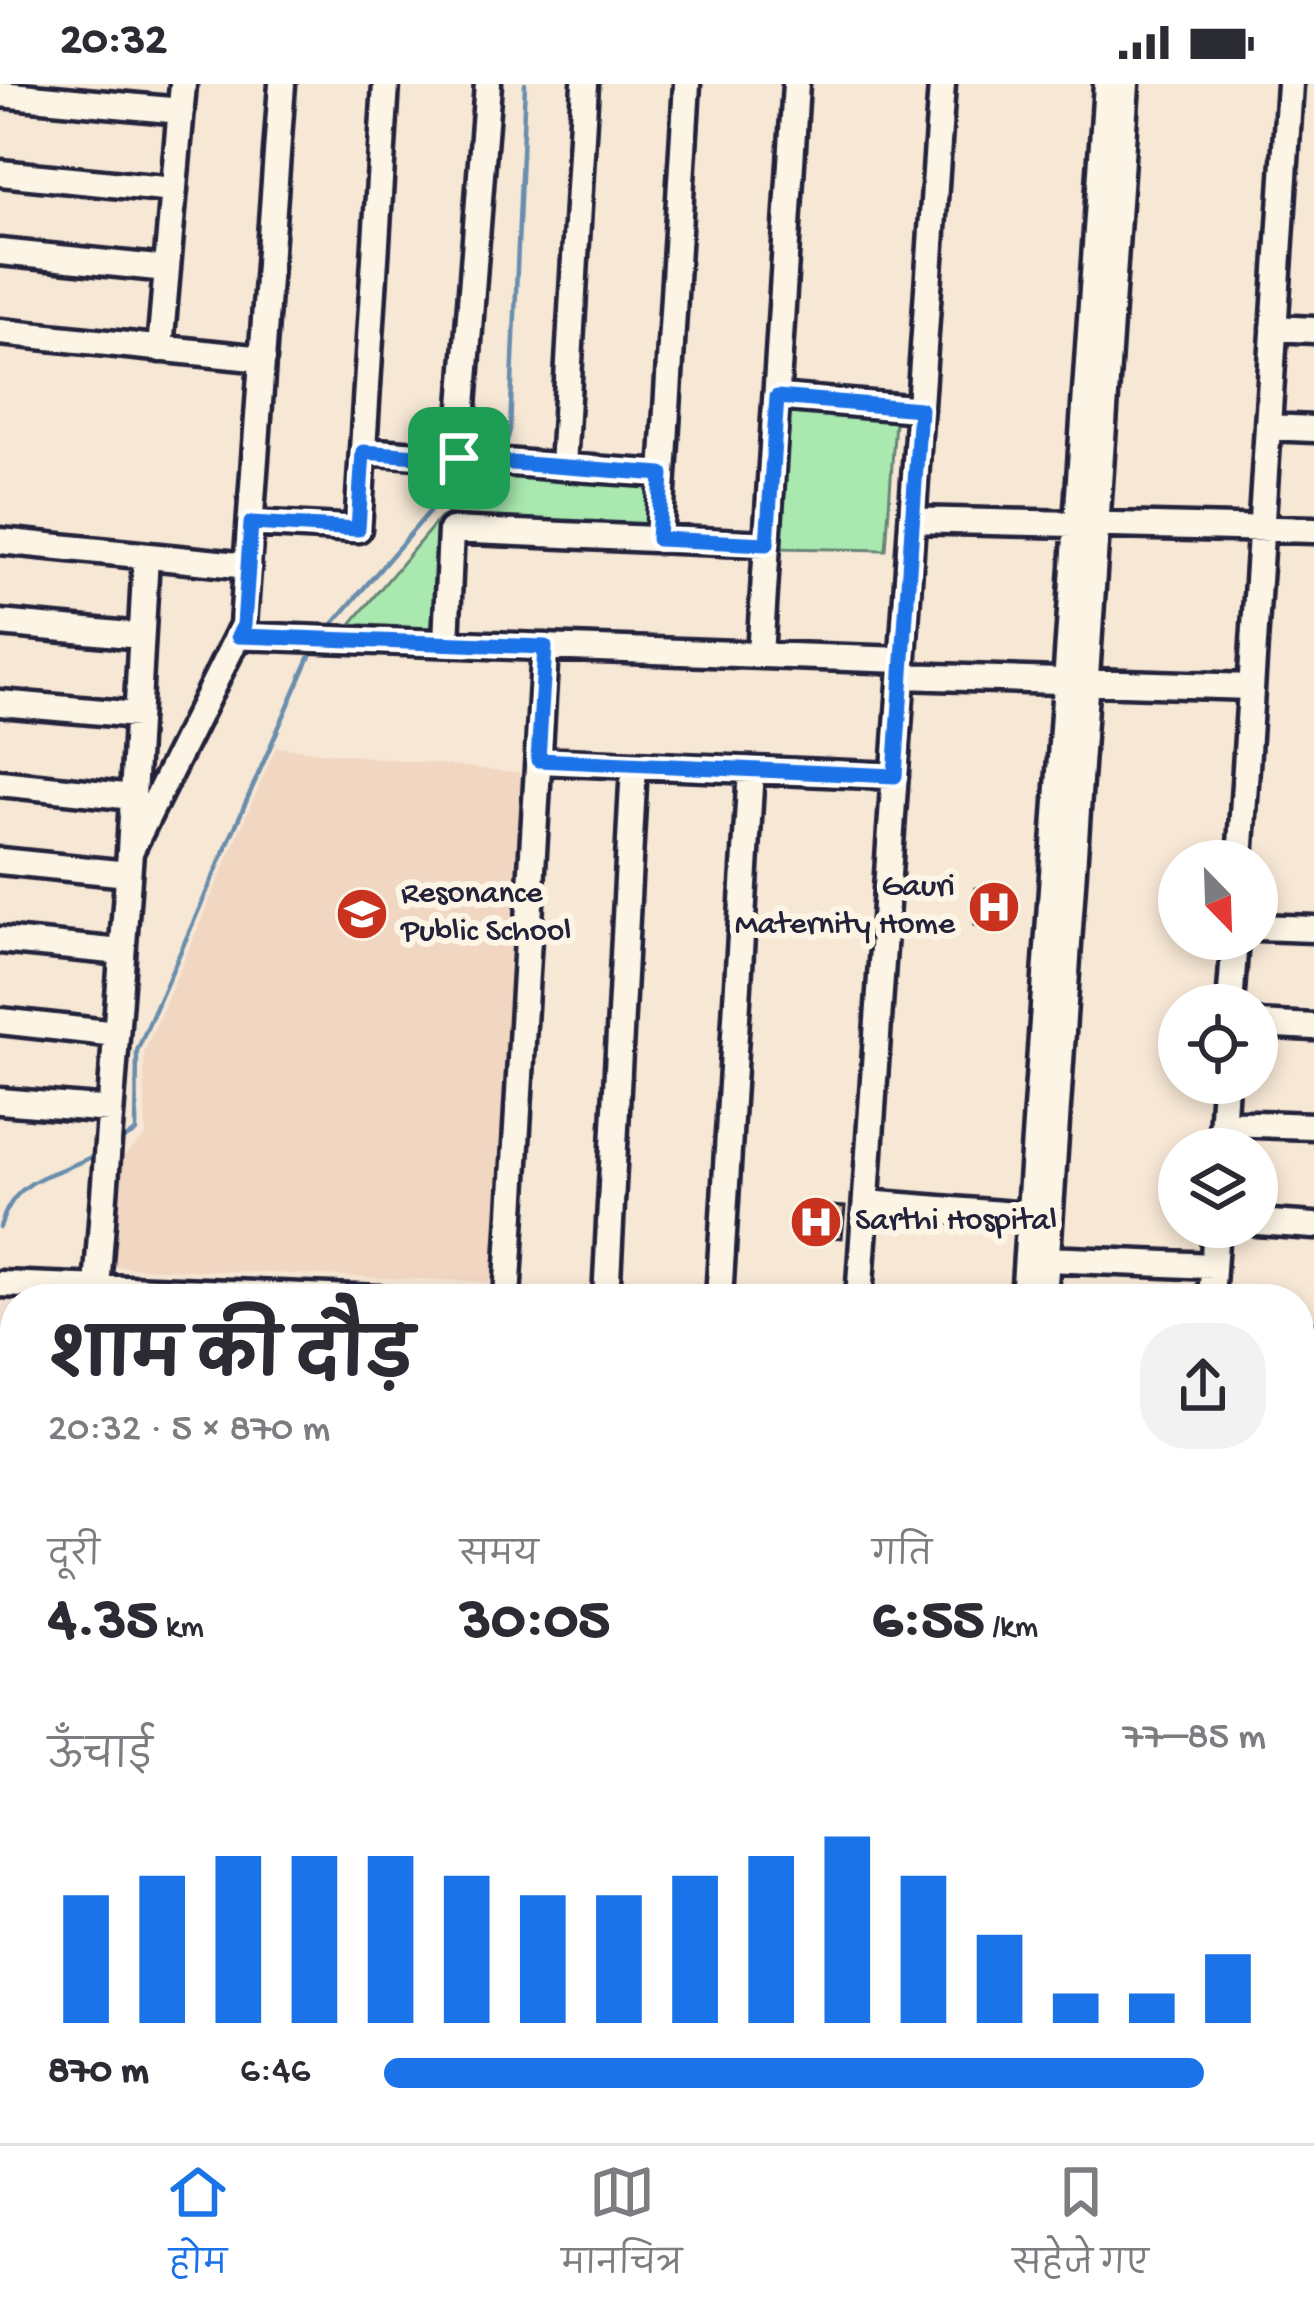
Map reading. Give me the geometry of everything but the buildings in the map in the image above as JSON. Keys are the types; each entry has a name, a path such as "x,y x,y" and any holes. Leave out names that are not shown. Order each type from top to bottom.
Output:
{"street":[{"path":"160,349 183,84"},
{"path":"129,863 238,636 248,566 282,84"},
{"path":"251,523 358,529 386,84"},
{"path":"459,458 488,84"},
{"path":"563,467 585,84"},
{"path":"658,539 687,84"},
{"path":"760,655 796,84"},
{"path":"860,1284 942,84"},
{"path":"1086,525 1107,84"},
{"path":"1027,1284 1039,1217 1086,525 1126,84"},
{"path":"1241,840 1290,84"},
{"path":"0,94 181,111"},
{"path":"0,173 174,190"},
{"path":"0,252 167,268"},
{"path":"1274,328 1314,330"},
{"path":"0,332 262,359"},
{"path":"777,397 920,409"},
{"path":"1268,427 1314,429"},
{"path":"363,452 662,474"},
{"path":"913,520 1314,530"},
{"path":"446,644 451,530 767,544"},
{"path":"0,541 248,566"},
{"path":"97,1284 146,556"},
{"path":"0,623 141,636"},
{"path":"238,636 760,655 1075,684 1251,687"},
{"path":"508,1284 545,647"},
{"path":"0,703 137,715"},
{"path":"538,760 895,776"},
{"path":"607,1284 634,765"},
{"path":"720,1284 751,770"},
{"path":"0,783 133,797"},
{"path":"0,861 129,863"},
{"path":"1278,928 1314,929"},
{"path":"0,940 122,952"},
{"path":"0,1021 116,1034"},
{"path":"1278,1025 1314,1027"},
{"path":"0,1101 110,1110"},
{"path":"1223,1128 1224,1104"},
{"path":"1223,1123 1314,1126"},
{"path":"866,1203 1039,1217"},
{"path":"1039,1217 1047,1259 1045,1284"},
{"path":"1278,1223 1314,1226"},
{"path":"1212,1284 1215,1248"},
{"path":"1047,1259 1214,1266"}],"shaded area":[{"name":"Resonance Public School","path":"276,747 529,774 495,1282 115,1267 122,1158 146,1136 144,1053"}],"green space":[{"path":"791,410 895,421 886,550 779,548"},
{"path":"510,472 648,479 646,529 442,517"},
{"path":"438,520 433,629 351,624"}],"waterway":[{"path":"503,455 510,430 525,84"},
{"path":"327,631 436,504 489,472"},
{"path":"118,1142 136,1132 137,1051 313,649"},
{"path":"0,1227 7,1209 27,1186 97,1154"}],"place":[{"name":"Gauri Maternity Home","path":"994,907"},
{"name":"Resonance Public School","path":"362,914"},
{"name":"Sarthi Hospital","path":"816,1222"}],"route":[{"path":"777,397 920,409 895,776 538,760 545,647 238,636 244,625 251,523 358,529 363,452 459,458 662,474 658,539 767,544 777,397"}]}
